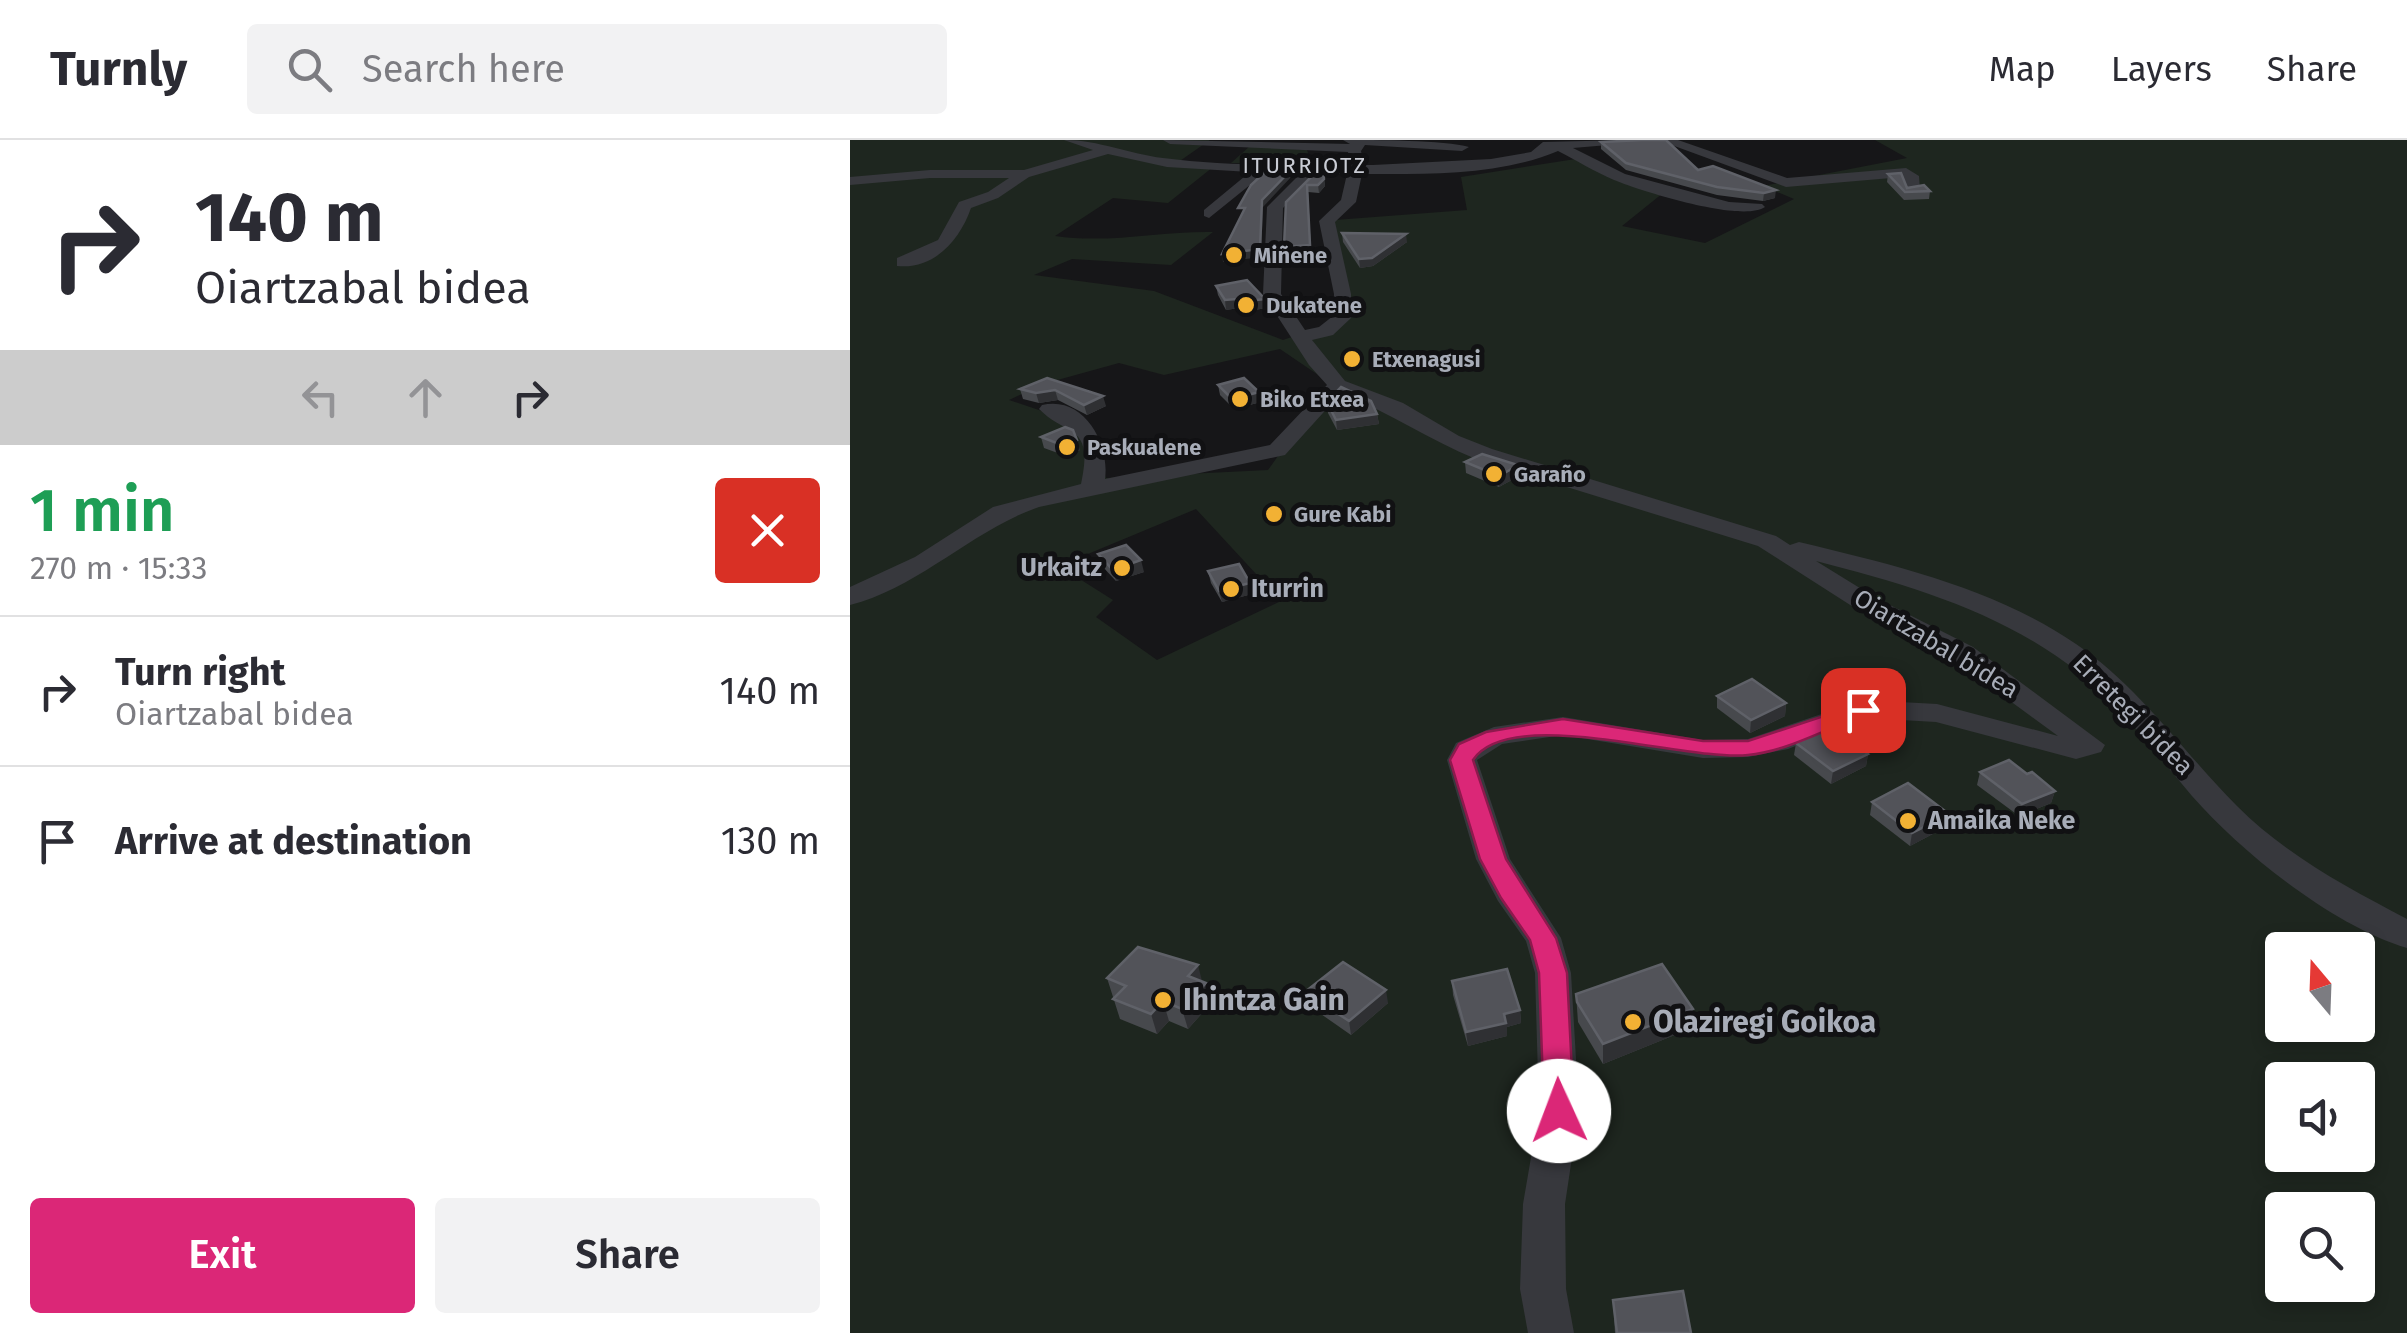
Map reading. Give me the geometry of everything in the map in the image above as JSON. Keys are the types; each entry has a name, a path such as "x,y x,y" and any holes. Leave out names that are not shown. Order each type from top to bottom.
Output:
{"street":[{"path":"1071,140 1103,151 1166,162 1312,170"},
{"path":"1170,140 1328,143 1355,150 1472,163 1560,146 1620,140"},
{"path":"1665,140 1786,183 1906,172 1912,176 1913,190"},
{"path":"1220,166 1242,144"},
{"path":"1264,168 1214,209 1262,206 1312,170 1355,150 1382,145 1560,146 1620,177 1730,208 1757,208"},
{"path":"850,597 924,562 1001,512 1277,450 1338,386 1272,294 1300,247 1348,202 1355,150"},
{"path":"903,262 938,250 956,231 964,205 993,194 1025,174 1103,151"},
{"path":"850,181 930,174 1025,174"},
{"path":"1262,206 1343,293 1342,318 1326,330 1302,337"},
{"name":"Oiartzabal bidea","path":"1338,386 1396,407 1451,440 1484,454 1767,541 1867,604 1963,654 2090,746 2076,750 1938,713 1863,710 1777,742 1748,748 1703,748 1563,726 1494,736 1467,750 1462,760 1493,859 1510,892 1543,938 1553,973 1559,1111 1544,1204 1543,1289 1550,1333"},
{"path":"1050,409 1077,419 1093,441 1096,475 1092,489"},
{"name":"Erretegi bidea","path":"1767,541 1934,584 2006,614 2070,651 2135,710 2245,833 2298,876 2407,935"}],"shaded area":[{"path":"850,140 1210,140 1174,165 1213,167 1168,203 1113,198 1055,236 1094,239 1213,232 1171,265 1072,259 1034,275 1154,291 1283,340 1352,316 1334,265 1335,220 1467,210 1461,177 1582,158 1663,193 1622,226 1705,243 1794,199 1763,186 1907,158 1875,140 2407,140 2407,1333 850,1333","holes":["1280,349 1330,383 1268,470 1106,478 1092,428 1009,400 1043,384 1119,363 1164,375","1196,509 1281,601 1157,660 1096,617 1113,600 1059,566"]},
{"path":"1250,146 1308,153 1303,163 1296,165 1231,163"}],"building":[{"path":"1666,140 1698,170 1713,166 1776,190 1764,193 1717,187 1626,163 1601,142"},
{"path":"1268,169 1291,170 1262,200 1260,249 1222,254 1245,208 1238,208 1251,185"},
{"path":"1318,170 1323,170 1324,179 1318,185 1307,185 1310,245 1284,247 1286,202"},
{"path":"1901,173 1907,188 1924,185 1930,191 1905,192 1888,174"},
{"path":"1342,233 1406,234 1372,258 1359,259"},
{"path":"1247,280 1265,299 1225,300 1216,286"},
{"path":"1047,378 1103,396 1084,405 1055,390 1036,393 1020,389"},
{"path":"1244,378 1259,392 1232,399 1218,385"},
{"path":"1341,387 1371,401 1377,414 1336,420 1327,402"},
{"path":"1065,427 1073,430 1077,440 1064,446 1041,437"},
{"path":"1482,454 1518,465 1499,476 1465,462"},
{"path":"1126,545 1141,560 1113,570 1098,554"},
{"path":"1239,564 1250,583 1219,591 1208,571"},
{"path":"1752,679 1786,703 1751,720 1717,696"},
{"path":"1830,726 1868,754 1833,771 1796,743"},
{"path":"2009,760 2055,791 2022,804 1980,772"},
{"path":"1908,783 1949,814 1912,833 1872,802"},
{"path":"1138,947 1198,965 1188,976 1206,983 1182,1009 1163,1001 1151,1014 1113,999 1126,986 1107,978"},
{"path":"1343,962 1386,990 1349,1021 1305,992"},
{"path":"1662,964 1693,1009 1603,1044 1576,994"},
{"path":"1507,969 1520,1010 1504,1014 1506,1023 1466,1032 1452,981"},
{"path":"1683,1291 1691,1333 1617,1333 1613,1300"}],"place":[{"name":"Miñene","path":"1234,255"},
{"name":"Dukatene","path":"1246,305"},
{"name":"Etxenagusi","path":"1352,359"},
{"name":"Biko Etxea","path":"1240,399"},
{"name":"Paskualene","path":"1067,447"},
{"name":"Garaño","path":"1494,474"},
{"name":"Gure Kabi","path":"1274,514"},
{"name":"Urkaitz","path":"1122,568"},
{"name":"Iturrin","path":"1231,589"},
{"name":"Amaika Neke","path":"1908,821"},
{"name":"Ihintza Gain","path":"1163,1000"},
{"name":"Olaziregi Goikoa","path":"1633,1022"}],"district":[{"name":"ITURRIOTZ","path":"1305,165"}],"route":[{"path":"1559,1111 1553,973 1543,938 1510,892 1493,859 1462,760 1467,750 1494,736 1563,726 1703,748 1748,748 1777,742 1863,710"}]}
